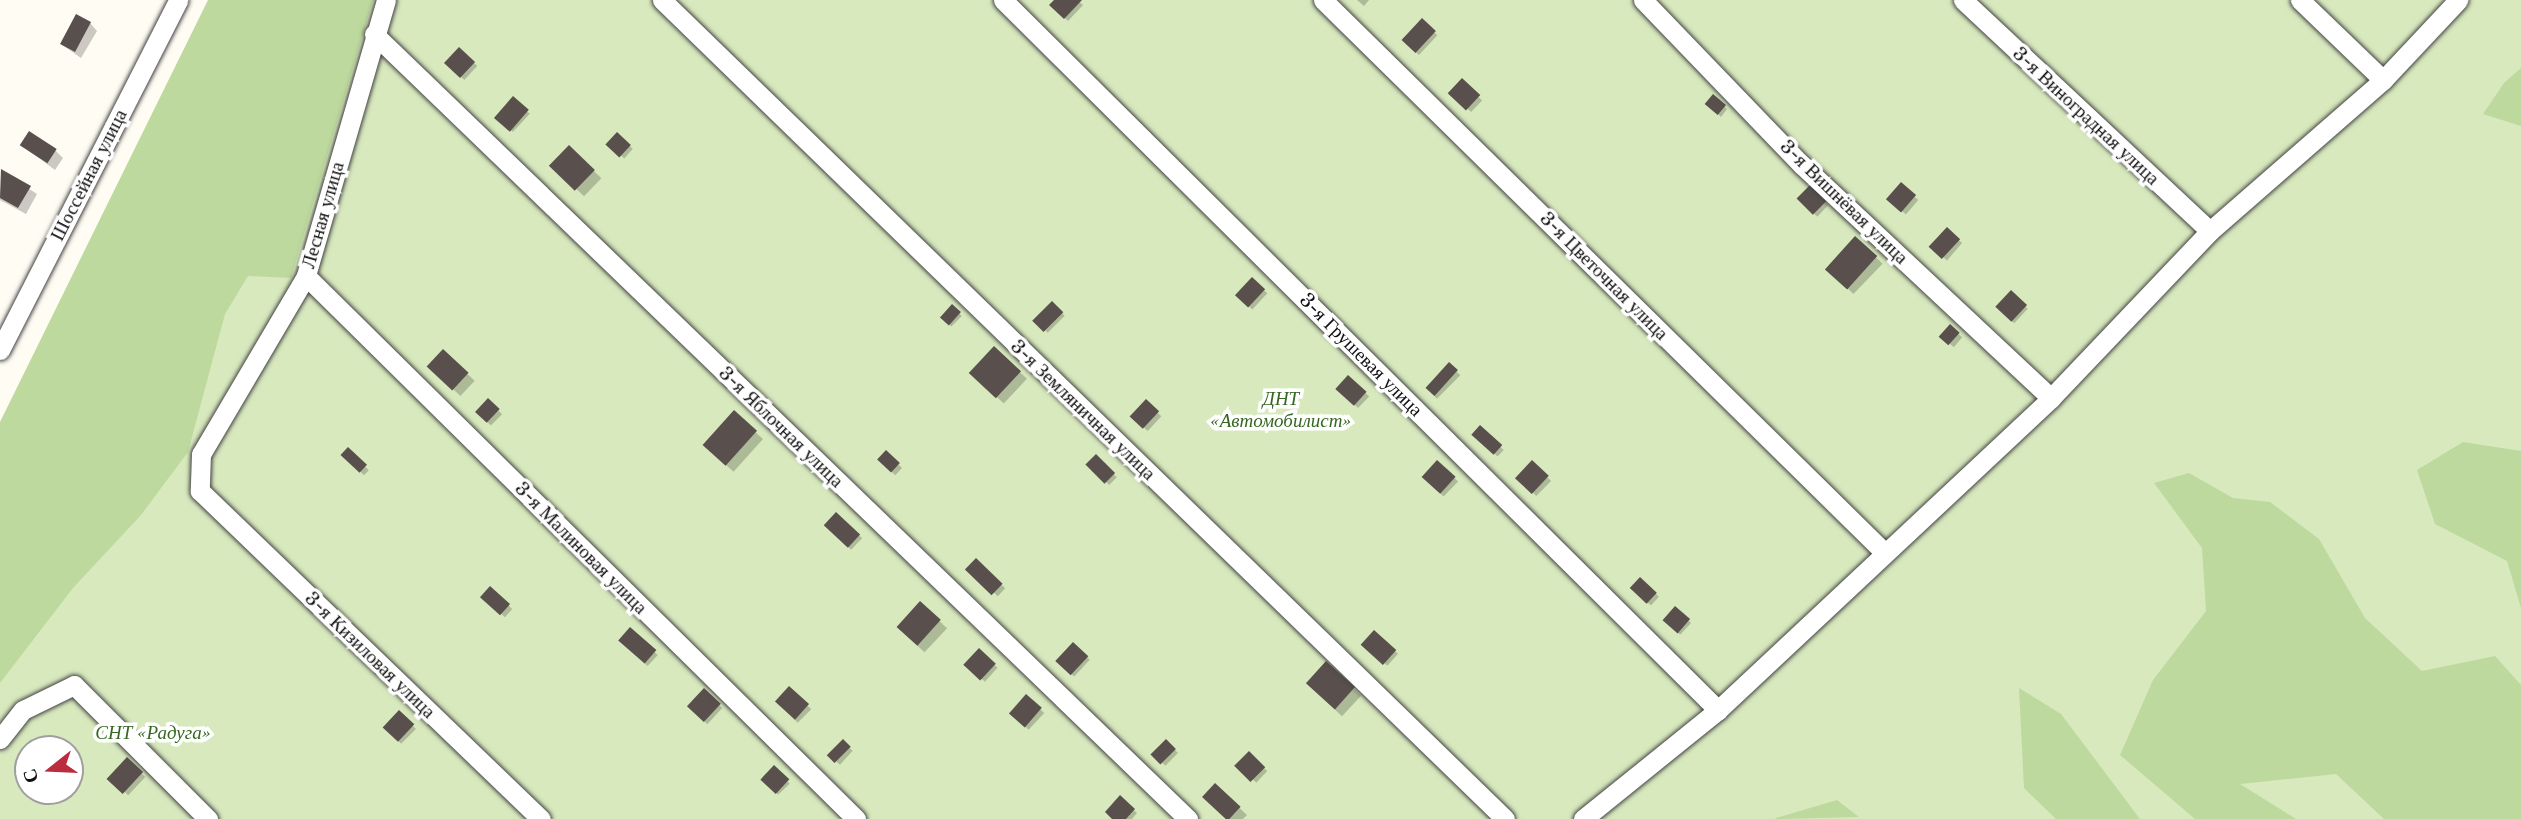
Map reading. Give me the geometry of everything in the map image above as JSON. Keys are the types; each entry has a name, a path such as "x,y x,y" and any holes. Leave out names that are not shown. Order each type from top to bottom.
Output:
{"street":[{"name":"Шоссейная улица","path":"0,350 178,0"},
{"name":"Лесная улица","path":"200,491 201,454 306,276 386,0"},
{"name":"3-я Земляничная улица","path":"662,0 1505,819"},
{"name":"3-я Грушевая улица","path":"1003,0 1718,710"},
{"name":"3-я Цветочная улица","path":"1323,0 1884,552"},
{"name":"3-я Вишнёвая улица","path":"1643,0 1802,165 2051,398"},
{"name":"3-я Виноградная улица","path":"1963,0 2210,231"},
{"path":"2300,0 2383,80"},
{"path":"1583,819 1718,710 2051,398 2210,231 2383,80 2458,0"},
{"name":"3-я Яблочная улица","path":"374,34 1188,819"},
{"name":"3-я Малиновая улица","path":"306,276 856,819"},
{"name":"3-я Кизиловая улица","path":"200,491 541,819"},
{"path":"0,739 23,710 74,685 208,819"}],"green space":[{"path":"208,0 373,0 291,278 248,276 225,314 188,452 141,515 73,588 0,683 0,422"},
{"name":"ДНТ «Автомобилист»","path":"282,0 2521,0 2521,819 0,819 0,677"},
{"path":"2521,68 2521,126 2483,114 2504,83"},
{"path":"2463,442 2521,451 2521,608 2507,561 2435,524 2417,470"},
{"path":"2189,473 2233,498 2270,502 2319,539 2365,618 2422,671 2495,656 2521,685 2521,819 2384,819 2336,774 2240,784 2296,819 2195,819 2120,755 2153,680 2206,611 2202,548 2154,483"},
{"path":"2019,688 2061,714 2140,819 2056,819 2024,788"},
{"path":"1837,800 1859,817 1775,819 1776,818"}],"building":[{"path":"1054,0 1082,0 1064,19 1049,5"},
{"path":"76,14 91,22 75,52 60,44"},
{"path":"1422,18 1436,31 1415,53 1402,40"},
{"path":"459,47 475,62 460,78 444,63"},
{"path":"1462,78 1480,95 1466,110 1448,93"},
{"path":"1713,94 1726,105 1718,115 1705,104"},
{"path":"513,96 529,110 510,132 494,118"},
{"path":"29,131 57,149 47,163 20,145"},
{"path":"617,132 631,145 619,157 605,144"},
{"path":"569,145 595,170 575,191 549,166"},
{"path":"1,169 31,186 18,208 0,198"},
{"path":"1901,182 1916,195 1901,212 1886,199"},
{"path":"1810,185 1826,201 1813,215 1797,198"},
{"path":"1947,227 1960,239 1942,259 1929,247"},
{"path":"1855,236 1877,256 1847,290 1825,269"},
{"path":"1252,277 1265,289 1248,308 1235,295"},
{"path":"2011,290 2027,305 2011,322 1995,307"},
{"path":"1052,301 1063,312 1044,332 1032,321"},
{"path":"952,304 961,312 949,325 940,317"},
{"path":"1950,324 1960,333 1948,345 1939,337"},
{"path":"994,346 1021,371 996,398 969,373"},
{"path":"443,349 469,373 452,390 427,367"},
{"path":"1449,362 1458,370 1434,396 1426,388"},
{"path":"1348,375 1367,392 1354,406 1335,389"},
{"path":"488,398 500,409 487,423 475,412"},
{"path":"1146,399 1159,411 1143,429 1130,417"},
{"path":"734,410 757,431 726,466 703,445"},
{"path":"1480,425 1502,445 1494,455 1471,435"},
{"path":"348,447 367,465 360,473 340,455"},
{"path":"886,450 900,463 891,472 877,460"},
{"path":"1096,454 1115,473 1104,484 1085,465"},
{"path":"1437,460 1456,477 1440,494 1422,477"},
{"path":"1532,460 1549,476 1532,494 1515,478"},
{"path":"836,512 860,535 848,548 824,525"},
{"path":"976,558 1003,584 992,595 965,570"},
{"path":"1640,577 1657,593 1647,604 1630,588"},
{"path":"490,586 510,604 500,615 480,597"},
{"path":"920,601 941,620 917,646 897,627"},
{"path":"1675,606 1690,619 1678,633 1663,620"},
{"path":"630,627 656,650 645,664 618,641"},
{"path":"1374,630 1396,650 1383,665 1361,645"},
{"path":"1073,642 1088,656 1071,675 1055,661"},
{"path":"979,648 996,664 980,681 963,665"},
{"path":"1326,661 1355,687 1335,709 1306,683"},
{"path":"789,686 809,704 795,720 775,702"},
{"path":"704,688 721,704 704,722 687,706"},
{"path":"1026,694 1042,708 1025,727 1009,714"},
{"path":"399,710 414,724 398,742 383,728"},
{"path":"843,739 851,747 835,763 827,755"},
{"path":"1166,739 1176,749 1160,764 1150,755"},
{"path":"1249,751 1265,767 1250,782 1234,766"},
{"path":"127,757 143,772 123,794 107,779"},
{"path":"774,765 789,779 776,794 760,780"},
{"path":"1215,783 1241,807 1229,819 1226,819 1202,797"},
{"path":"1120,795 1135,809 1126,819 1112,819 1105,812"}],"park label":[{"name":"СНТ «Радуга»","path":"153,733"}]}
